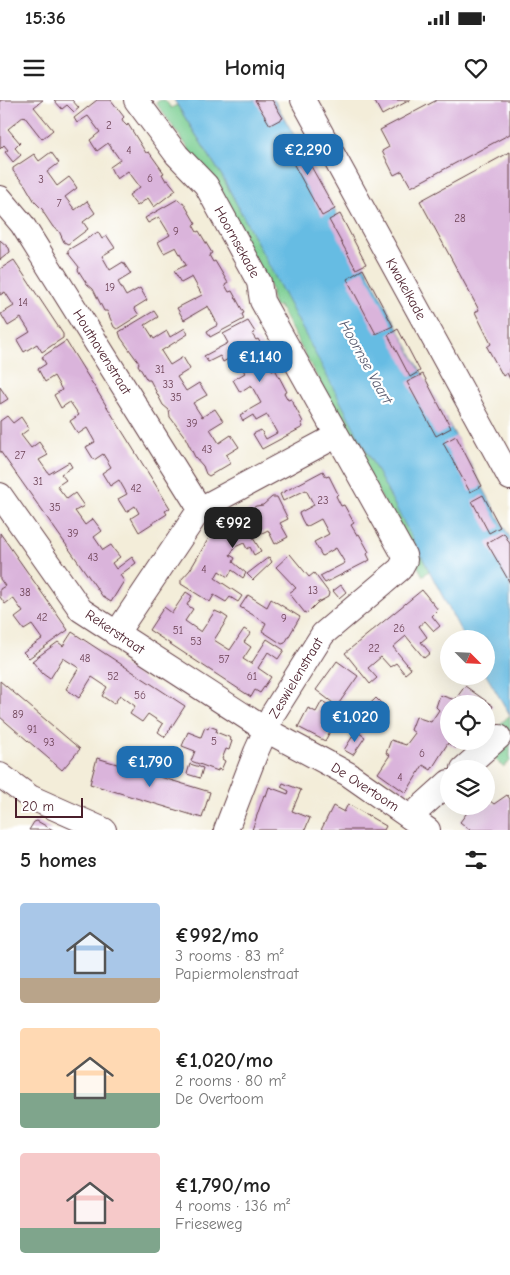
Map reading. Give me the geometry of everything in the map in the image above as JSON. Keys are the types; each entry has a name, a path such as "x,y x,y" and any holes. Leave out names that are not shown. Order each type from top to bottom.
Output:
{"street":[{"name":"Hoornsekade","path":"136,100 177,155 206,185 259,282 262,301 404,555"},
{"name":"Kwakelkade","path":"303,100 510,478"},
{"name":"Houthavenstraat","path":"0,198 22,224 200,509"},
{"path":"116,634 200,509 336,436"},
{"name":"Rekerstraat","path":"0,495 81,610 266,730"},
{"name":"Zeswielenstraat","path":"226,830 266,730 323,634 400,569 405,560 404,555"},
{"name":"De Overtoom","path":"266,730 348,774 419,823 440,794"},
{"path":"474,760 499,737"},
{"path":"3,783 49,807 104,830"}],"green space":[{"path":"160,100 165,100 171,108 177,105 222,176 430,570 423,576 279,306 274,307 271,294 273,293 213,185 186,152 189,149 156,103"},
{"path":"510,715 510,761 503,767 492,756 493,750 495,750 497,727"}],"water":[{"name":"Hoornse Vaart","path":"174,100 274,100 510,538 510,715 492,685 495,685 495,630 460,630 222,176"}],"building":[{"path":"0,100 43,100 34,107 53,130 42,139 24,116 8,129 20,143 15,148 21,155 13,162 5,152 8,150 4,145 0,149"},
{"path":"54,100 72,100 79,108 74,112 67,105 62,109"},
{"path":"97,100 111,100 124,117 122,119 124,123 127,126 128,124 146,153 149,152 164,173 162,174 166,181 168,180 176,190 154,207 148,198 137,206 129,195 140,187 128,171 117,179 110,167 120,160 108,143 97,151 90,140 100,132 88,116 77,123 74,118"},
{"path":"255,100 272,100 283,118 270,125"},
{"path":"374,100 410,100 382,115"},
{"path":"437,100 510,100 510,134 411,187 402,171 394,175 382,151 389,147 380,130"},
{"path":"294,136 335,209 322,216 282,143"},
{"path":"51,152 59,163 47,172 57,186 69,177 77,188 65,197 75,210 87,201 95,213 83,222 88,229 68,244 64,242 59,231 53,227 43,210 13,171 13,168 34,154 39,161"},
{"path":"510,152 510,379 507,373 503,376 487,347 491,344 475,312 479,310 420,201"},
{"path":"178,199 181,203 183,202 196,224 193,225 197,232 199,231 212,253 209,255 213,262 215,261 228,283 225,285 229,292 232,291 244,313 242,314 244,319 210,337 207,331 218,325 208,306 184,320 177,308 202,295 192,277 181,283 174,271 186,265 176,247 164,253 161,248 158,242 170,235 159,217 148,223 145,218"},
{"path":"340,214 366,264 356,269 329,220"},
{"path":"98,232 102,239 107,236 115,248 102,256 110,270 123,262 131,274 118,282 126,296 140,288 147,300 134,308 139,315 117,329 114,327 107,311 104,311 93,289 87,284 78,270 79,267 68,253 68,250"},
{"path":"0,240 9,248 10,252 0,260"},
{"path":"14,260 63,334 63,338 42,352 37,344 24,352 17,340 30,332 21,318 8,326 1,314 14,306 5,292 0,295 0,269"},
{"path":"363,269 393,326 376,334 347,279"},
{"path":"154,311 158,317 145,325 154,339 167,331 170,337 185,328 188,334 161,351 170,365 183,357 190,369 177,377 186,391 199,383 207,395 193,403 202,417 215,409 223,421 210,429 219,443 231,435 239,447 226,455 231,463 209,476 170,417 169,410 163,405 150,380 147,380 138,365 139,363 121,338 119,332"},
{"path":"248,321 255,332 252,334 256,340 258,339 271,362 268,363 272,370 275,369 287,392 284,393 288,400 291,399 303,422 301,423 303,427 262,449 253,434 261,430 266,439 277,433 267,415 256,421 253,415 243,421 240,415 261,403 251,385 240,392 233,380 245,373 235,355 223,362 220,356 208,362 204,356 228,343 223,334"},
{"path":"398,329 420,371 410,377 388,335"},
{"path":"66,341 170,508 165,511 167,514 139,532 131,518 139,513 135,506 126,512 118,499 127,494 119,480 110,486 102,473 111,467 103,454 94,460 86,447 95,442 87,428 78,434 70,421 79,415 70,402 61,408 54,395 62,390 54,376 45,382 38,369 46,364 42,357"},
{"path":"423,374 451,428 436,436 407,382"},
{"path":"0,387 8,399 0,404"},
{"path":"7,416 13,423 21,417 29,429 21,435 31,448 39,442 48,455 39,460 49,474 69,462 72,467 61,474 66,480 57,486 67,499 75,493 84,506 75,511 85,525 93,519 102,531 94,537 103,550 111,545 120,557 112,563 116,569 132,557 136,563 120,575 124,581 111,602 103,597 0,451 0,421"},
{"path":"456,436 482,486 470,492 443,443"},
{"path":"323,471 326,477 329,476 338,494 336,496 341,506 344,505 354,523 351,525 357,535 359,534 369,552 367,554 370,560 325,583 320,576 345,563 336,548 322,556 314,542 329,534 321,519 306,527 302,520 299,513 314,505 306,490 283,501 280,494"},
{"path":"483,495 500,527 489,533 472,501"},
{"path":"272,497 277,497 288,519 280,523 288,537 275,544 268,530 260,534 253,538 261,551 254,555 250,547 247,549 244,543 235,547 230,555 235,558 233,562 246,573 243,578 232,570 228,577 219,571 215,578 242,596 238,602 230,597 226,602 214,595 210,602 181,584 181,580 190,570 213,531 226,521 229,522 256,506 263,505"},
{"path":"0,533 68,630 29,658 23,652 42,639 32,625 24,630 15,618 23,612 13,598 5,604 0,597 0,589 5,586 0,579"},
{"path":"504,533 510,544 510,583 487,543"},
{"path":"290,554 309,577 314,573 329,593 328,597 305,613 289,593 296,588 276,567"},
{"path":"269,557 272,562 253,580 247,574"},
{"path":"341,585 346,592 339,598 333,591"},
{"path":"422,590 438,610 432,616 440,626 434,631 425,621 419,626 427,637 421,642 430,653 424,658 406,636 393,647 411,669 405,674 396,663 390,667 381,657 368,668 377,678 370,684 345,653"},
{"path":"186,592 192,596 187,605 193,609 185,621 201,632 215,611 228,618 214,640 230,650 244,629 251,633 244,642 251,647 243,659 251,664 267,639 284,650 278,659 268,652 258,668 271,677 260,693 255,690 251,697 149,630 164,607 172,613"},
{"path":"248,595 267,607 271,599 300,617 285,643 282,644 262,631 266,623 240,607"},
{"path":"72,632 185,706 165,737 158,732 163,724 148,714 142,722 130,714 135,706 120,695 114,704 102,696 107,687 92,677 79,698 66,689 79,668 63,658 50,679 43,674 32,661 58,642 63,646"},
{"path":"337,661 358,676 337,706 316,690"},
{"path":"0,681 80,749 62,770 0,717"},
{"path":"465,686 478,695 459,695"},
{"path":"440,695 440,750 444,750 431,770 423,765 406,793 378,773 390,755 386,753 391,740 406,745 415,733 411,730 416,717 431,722 439,710 436,707"},
{"path":"376,698 382,704 359,726 352,721"},
{"path":"322,701 346,716 341,725 335,722 325,741 298,727 308,708 316,712"},
{"path":"209,726 217,729 216,732 231,738 230,740 232,741 229,750 226,749 222,759 225,761 221,770 218,769 218,771 191,761 195,751 182,746 188,732 201,737 205,727 208,729"},
{"path":"356,731 365,737 353,755 344,750"},
{"path":"153,754 166,758 163,767 150,764"},
{"path":"97,758 210,792 202,818 90,784"},
{"path":"190,764 203,768 200,778 187,774"},
{"path":"283,783 301,790 292,811 310,818 305,830 252,830 264,795 266,796 269,787 288,794 289,791 281,787"},
{"path":"507,795 510,799 510,830 470,830 460,822 465,815 495,815 495,803"},
{"path":"348,804 386,826 384,830 321,830 333,806 344,812"},
{"path":"37,821 53,830 29,830 34,822"}]}
